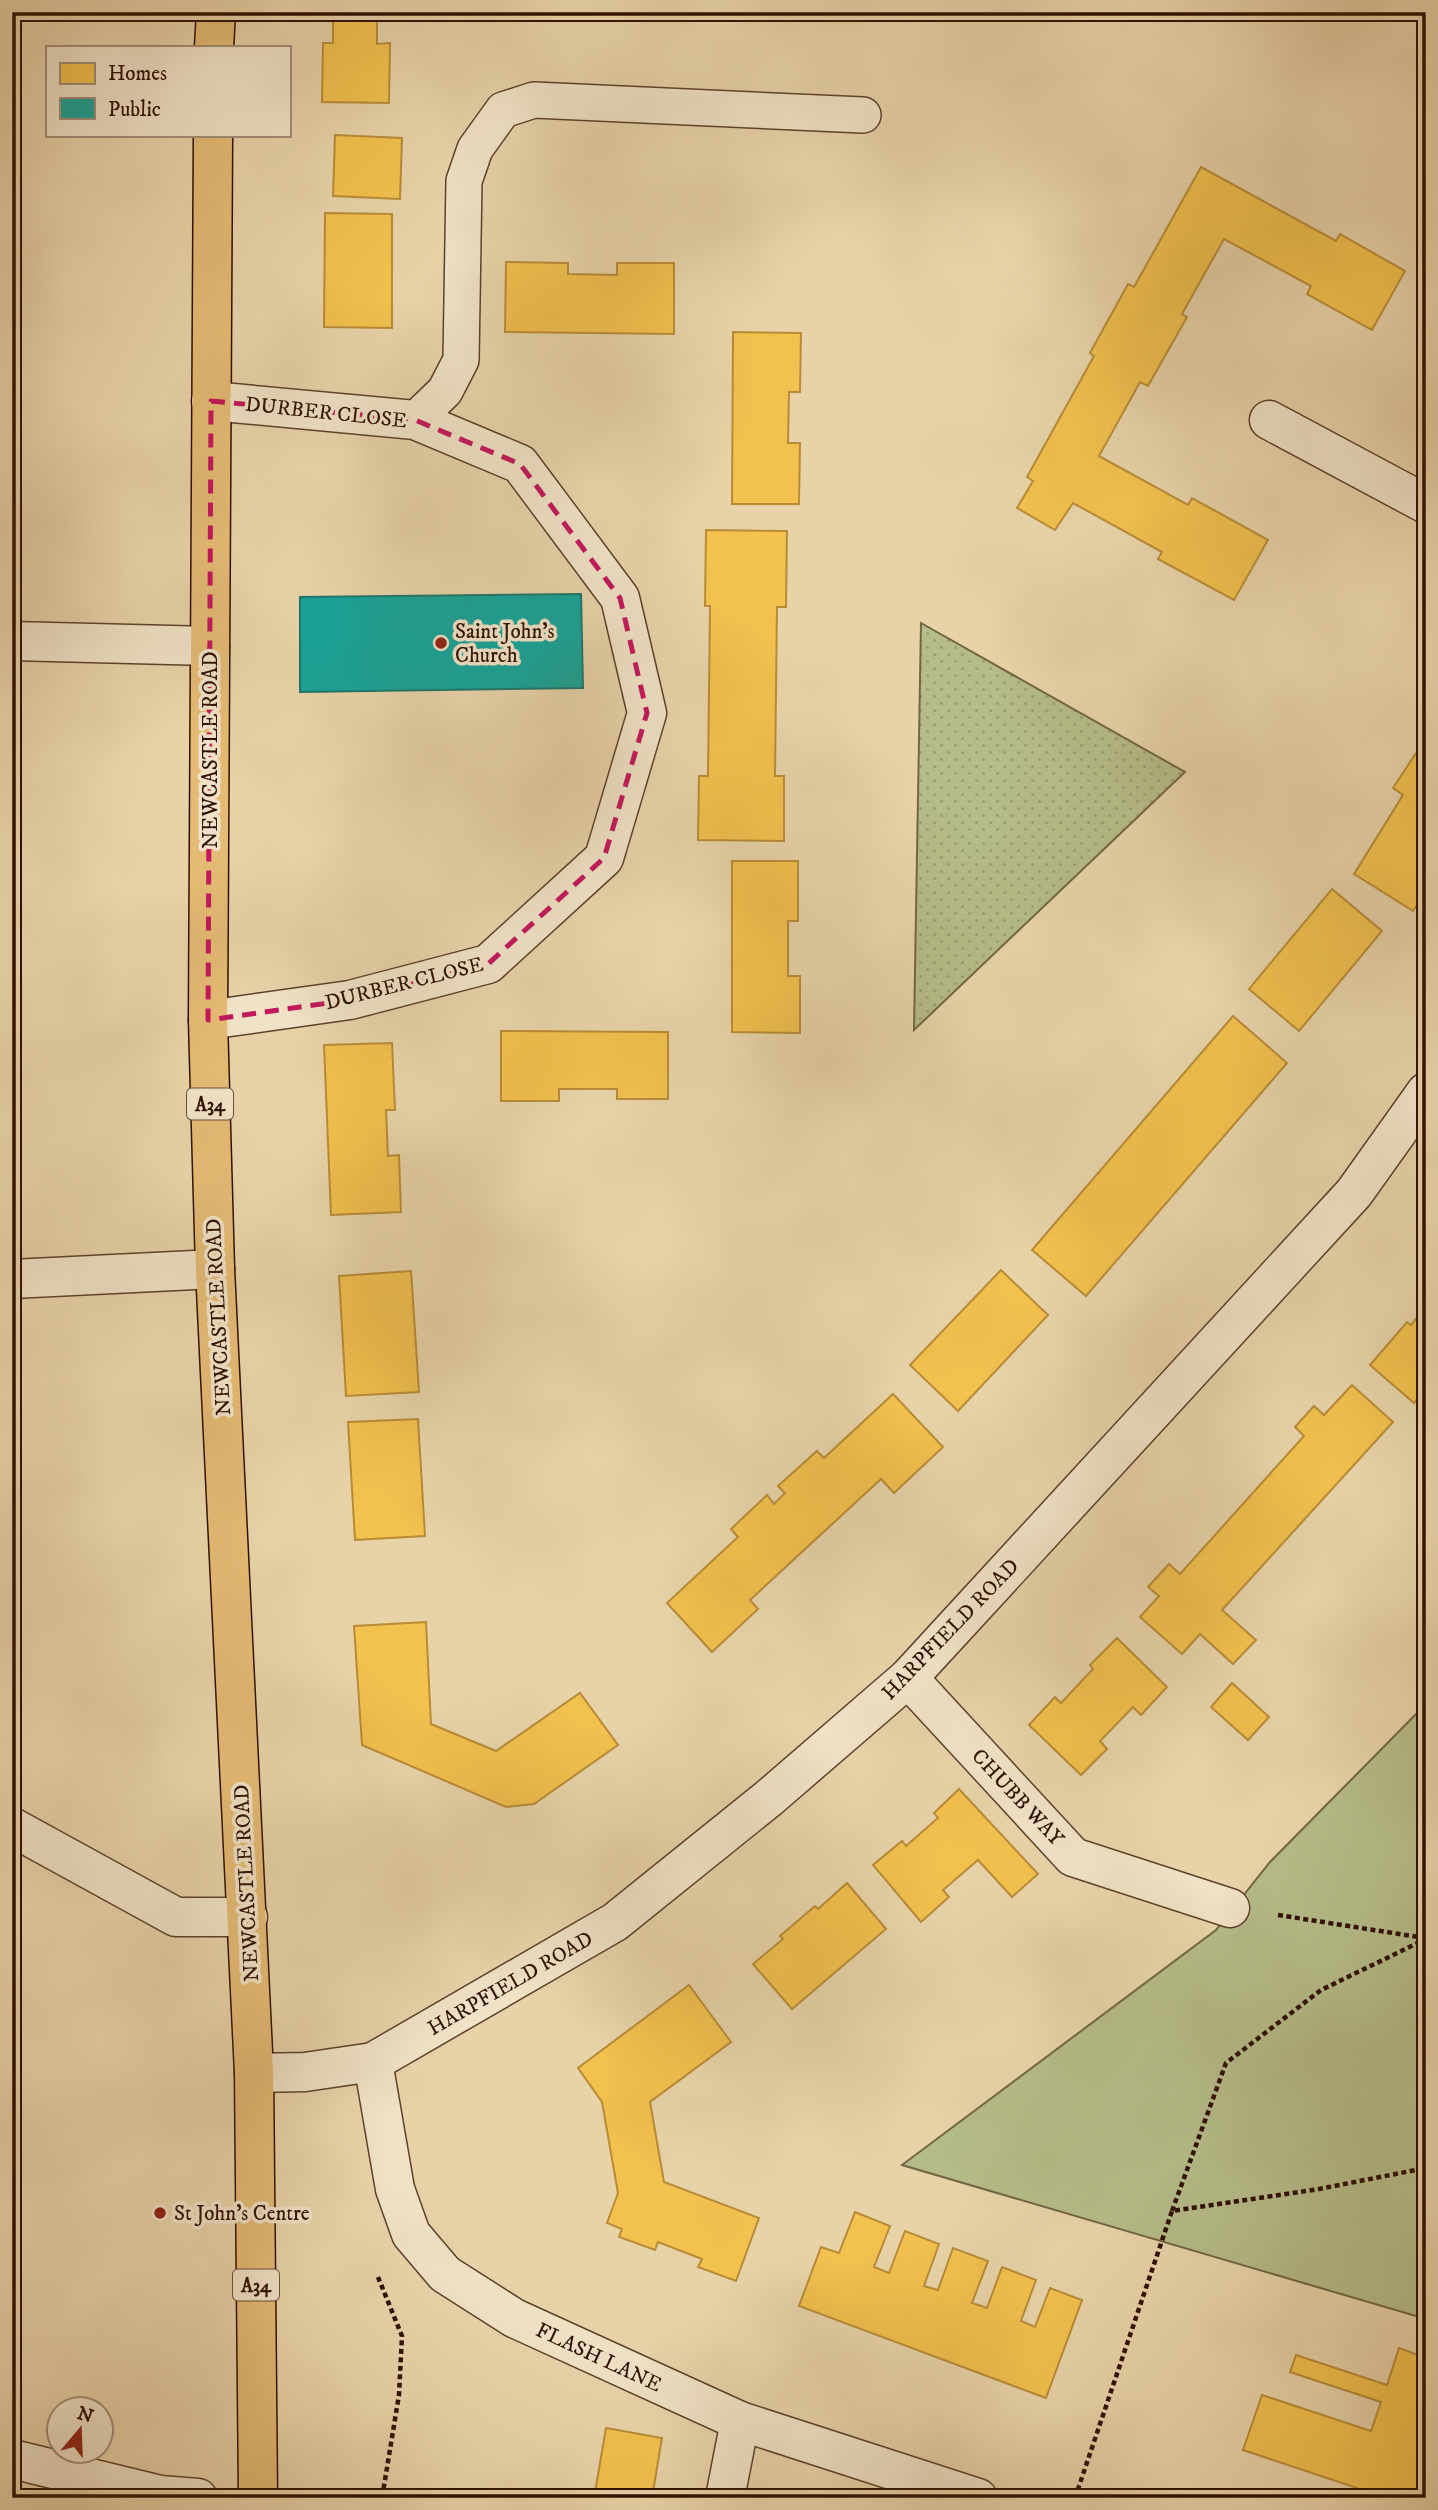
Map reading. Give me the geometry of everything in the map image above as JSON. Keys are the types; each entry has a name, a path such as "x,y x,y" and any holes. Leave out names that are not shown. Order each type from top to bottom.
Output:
{"highway":[{"path":"214,46 216,12"},
{"name":"NEWCASTLE ROAD","path":"213,136 208,1020 215,1269 254,2073 258,2498"}],"street":[{"name":"DURBER CLOSE","path":"208,1020 350,1000 488,964 604,858 647,713 620,598 520,464 415,420 211,401"},
{"path":"1269,420 1426,504"},
{"path":"12,641 210,646"},
{"name":"HARPFIELD ROAD","path":"254,2073 305,2072 373,2062 615,1922 769,1798 908,1678 1354,1193 1426,1091"},
{"path":"12,1279 215,1269"},
{"name":"CHUBB WAY","path":"908,1678 1073,1857 1230,1908"},
{"path":"12,1826 176,1917 248,1917"},
{"name":"FLASH LANE","path":"373,2062 395,2189 411,2234 445,2274 514,2318 740,2421 978,2498"},
{"path":"725,2498 740,2421"},
{"path":"12,2459 160,2495 198,2498"}],"lane":[{"path":"415,420 445,391 461,360 464,181 475,149 503,110 534,100 863,115"}],"path":[{"path":"1230,1908 1426,1938"},
{"path":"1075,2498 1172,2211 1227,2063 1321,1990 1426,1938"},
{"path":"1172,2211 1319,2189 1426,2168"},
{"path":"375,2271 402,2336 399,2395 382,2498"}],"highlighted area":[{"path":"211,401 415,420 520,464 620,598 647,713 604,858 488,964 350,1000 208,1020"}],"green space":[{"path":"921,623 1185,772 914,1030"},
{"path":"1426,1704 1426,2319 902,2165 1216,1930 1270,1862"}],"building: Homes":[{"path":"333,12 377,12 377,44 390,43 389,103 322,102 323,43 333,43"},
{"path":"335,135 402,138 400,199 333,196"},
{"path":"1201,167 1336,241 1340,234 1405,271 1372,330 1307,294 1311,286 1224,239 1182,314 1187,317 1148,386 1140,382 1099,456 1188,505 1192,498 1268,540 1234,600 1158,559 1162,552 1073,503 1055,530 1017,508 1033,481 1027,477 1094,356 1090,353 1128,284 1134,287"},
{"path":"325,213 392,214 392,328 324,327"},
{"path":"506,262 568,263 568,274 617,275 617,263 674,263 674,334 505,332"},
{"path":"733,332 801,333 800,392 789,392 788,443 800,443 799,504 732,504"},
{"path":"706,530 787,531 786,607 777,607 775,776 784,776 784,841 698,840 699,776 708,776 710,606 705,606"},
{"path":"1426,738 1426,891 1413,911 1354,874 1403,795 1393,788"},
{"path":"732,861 798,861 798,921 788,921 788,976 800,976 800,1033 732,1032"},
{"path":"1332,889 1382,931 1299,1031 1249,989"},
{"path":"1233,1016 1287,1063 1086,1296 1032,1250"},
{"path":"501,1031 668,1032 668,1099 617,1099 617,1089 559,1089 559,1101 501,1101"},
{"path":"392,1043 395,1110 386,1110 388,1156 399,1155 401,1212 331,1215 324,1045"},
{"path":"1001,1270 1048,1315 958,1411 910,1365"},
{"path":"411,1271 419,1392 346,1396 339,1276"},
{"path":"1426,1306 1426,1390 1414,1403 1370,1365 1407,1322 1411,1325"},
{"path":"1352,1385 1393,1422 1222,1610 1256,1640 1233,1664 1200,1634 1182,1654 1140,1617 1159,1596 1148,1587 1169,1564 1180,1574 1304,1436 1295,1427 1314,1406 1324,1415"},
{"path":"893,1394 943,1447 894,1493 881,1479 750,1600 758,1609 712,1652 667,1603 738,1537 731,1529 767,1495 774,1504 785,1493 778,1486 817,1451 824,1458"},
{"path":"418,1419 425,1536 355,1540 348,1422"},
{"path":"426,1622 431,1724 496,1751 580,1693 618,1745 534,1804 506,1807 362,1745 354,1626"},
{"path":"1117,1638 1167,1687 1141,1715 1133,1707 1100,1741 1107,1749 1081,1775 1029,1725 1055,1697 1061,1703 1093,1669 1090,1665"},
{"path":"1232,1683 1269,1717 1248,1740 1211,1707"},
{"path":"959,1789 1038,1874 1012,1897 978,1860 943,1890 949,1897 921,1922 873,1865 902,1841 906,1846 938,1818 934,1813"},
{"path":"847,1883 886,1929 792,2009 753,1964 783,1939 780,1936 815,1906 818,1909"},
{"path":"689,1985 731,2042 650,2102 664,2182 759,2218 736,2281 698,2267 702,2259 658,2242 655,2250 619,2237 622,2229 607,2223 618,2193 602,2102 578,2068"},
{"path":"855,2212 890,2226 874,2267 889,2273 905,2231 939,2244 924,2286 938,2290 953,2248 988,2261 972,2303 987,2308 1002,2267 1036,2280 1021,2321 1035,2327 1050,2288 1082,2300 1046,2398 799,2306 821,2247 839,2253"},
{"path":"1399,2348 1426,2358 1426,2498 1387,2498 1243,2450 1262,2395 1371,2431 1381,2402 1290,2372 1296,2355 1387,2385"},
{"path":"606,2428 662,2438 652,2498 594,2498"}],"building: Public":[{"name":"Saint John's Church","path":"581,594 583,688 300,692 300,597"}],"place":[{"name":"Saint John's Church","path":"441,643"},
{"name":"St John's Centre","path":"160,2213"}]}
